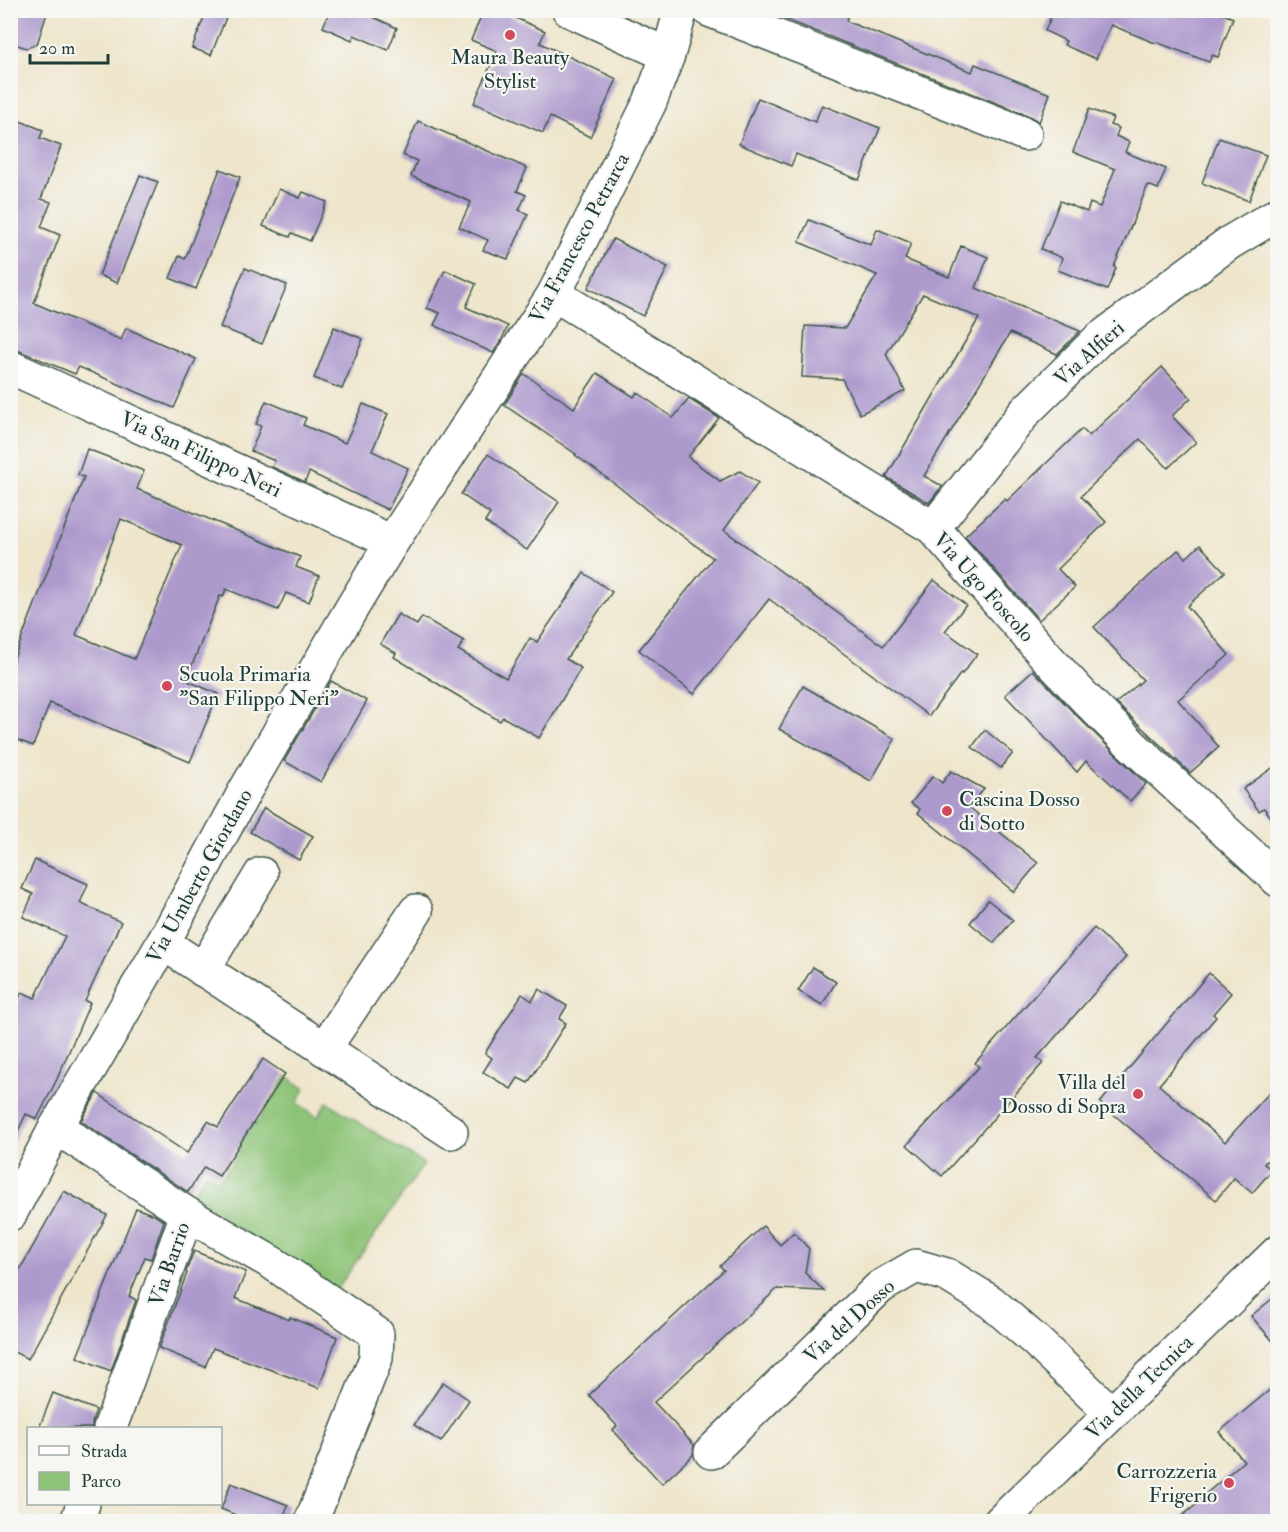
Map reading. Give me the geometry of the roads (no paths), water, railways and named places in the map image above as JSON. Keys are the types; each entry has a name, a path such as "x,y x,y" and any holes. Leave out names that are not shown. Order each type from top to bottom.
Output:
{"street":[{"path":"569,10 668,55"},
{"name":"Via Francesco Petrarca","path":"392,542 554,294 650,102 668,55 681,10"},
{"path":"709,10 1025,134"},
{"name":"Via Alfieri","path":"933,528 1026,411 1098,340 1228,243 1278,213"},
{"name":"Via Ugo Foscolo","path":"554,294 933,528 1085,698 1131,744 1278,880"},
{"name":"Via San Filippo Neri","path":"10,367 392,542"},
{"name":"Via Umberto Giordano","path":"10,1214 56,1127 163,943 246,789 352,606 392,542"},
{"path":"203,970 261,874"},
{"path":"324,1049 416,911"},
{"path":"163,943 451,1132"},
{"name":"Via Barrio","path":"56,1127 188,1214 110,1427"},
{"path":"188,1214 274,1264 377,1334 376,1358 311,1521"},
{"name":"Via della Tecnica","path":"1000,1521 1278,1252"},
{"name":"Via del Dosso","path":"711,1452 880,1287 916,1266 947,1275 991,1302 1112,1413"},
{"path":"76,1521 82,1505"}],"place":[{"name":"Maura Beauty Stylist","path":"510,35"},
{"name":"Scuola Primaria \"San Filippo Neri\"","path":"167,686"},
{"name":"Cascina Dosso di Sotto","path":"947,811"},
{"name":"Villa del Dosso di Sopra","path":"1138,1094"},
{"name":"Carrozzeria Frigerio","path":"1229,1483"}]}
